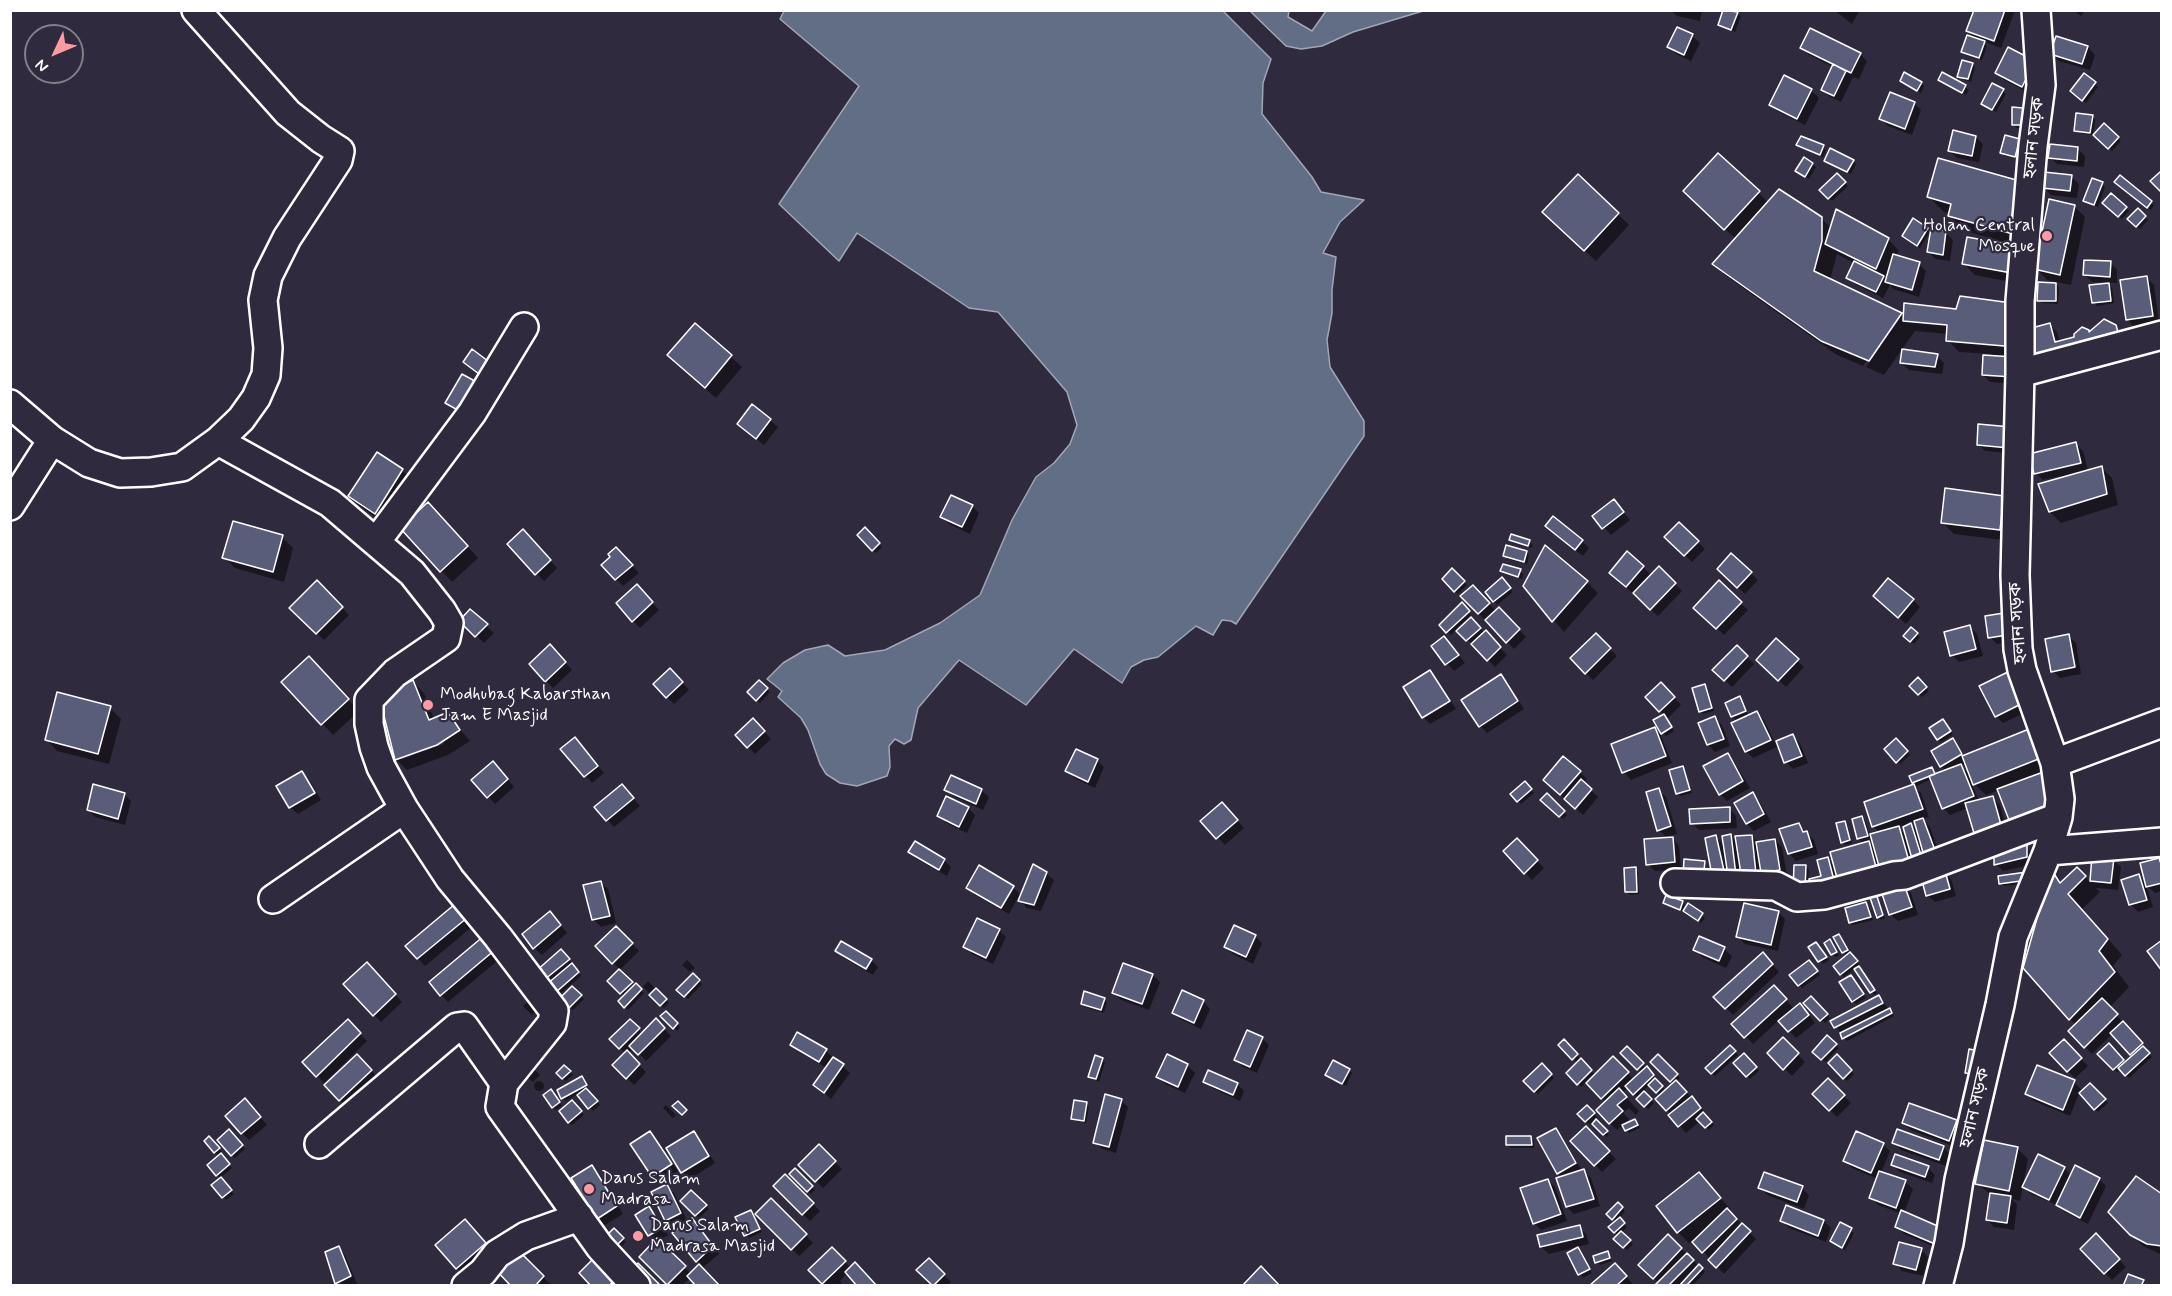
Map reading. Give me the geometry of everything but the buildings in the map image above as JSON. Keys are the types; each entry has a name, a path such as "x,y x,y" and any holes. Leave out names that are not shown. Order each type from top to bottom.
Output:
{"street":[{"path":"10,404 52,440 88,463 120,473 150,472 182,467 218,441 241,419 256,398 266,375 268,348 263,300 268,276 287,238 338,160 340,152 288,113 196,10"},
{"name":"হলান সড়ক","path":"1938,1286 2013,937 2048,851 2058,817 2060,799 2055,763 2022,670 2018,649 2015,531 2020,302 2033,146 2041,85 2036,10"},
{"path":"376,542 472,413 524,327"},
{"path":"2020,373 2162,335"},
{"path":"10,506 52,440"},
{"path":"218,441 330,502 412,573 449,623 446,638 395,673 369,700 369,724 374,747 381,767 404,808 450,879 498,937 554,1011 552,1023 504,1083 500,1107 600,1247 636,1286"},
{"path":"2055,763 2162,723"},
{"path":"273,899 404,808"},
{"path":"1675,883 1776,886 1797,897 1824,895 1905,875 2058,817"},
{"path":"2048,851 2162,842"},
{"path":"319,1144 457,1027 464,1026 504,1083"},
{"path":"466,1286 483,1272 497,1254 526,1236 579,1217"}],"water":[{"path":"784,11 1223,11 1271,59 1263,83 1262,114 1312,177 1321,192 1364,200 1340,222 1323,253 1336,257 1332,313 1327,340 1330,367 1364,421 1364,436 1236,624 1222,620 1213,635 1196,626 1158,657 1144,660 1131,667 1122,683 1074,649 1026,705 959,660 918,708 911,740 904,744 895,739 889,746 890,767 887,776 857,786 840,783 826,774 801,718 778,697 782,691 767,679 783,663 805,650 828,645 845,656 885,650 940,623 980,595 1012,520 1036,477 1054,463 1070,444 1077,425 1067,392 998,312 969,308 857,233 839,261 779,204 859,86 780,19"},
{"path":"1250,11 1289,11 1288,17 1312,31 1326,11 1423,11 1353,32 1322,46 1301,49 1286,46"}],"place":[{"name":"Holan Central Mosque","path":"2047,236"},
{"name":"Modhubag Kabarsthan Jam E Masjid","path":"428,705"},
{"name":"Darus Salam Madrasa","path":"589,1189"},
{"name":"Darus Salam Madrasa Masjid","path":"638,1236"}]}
